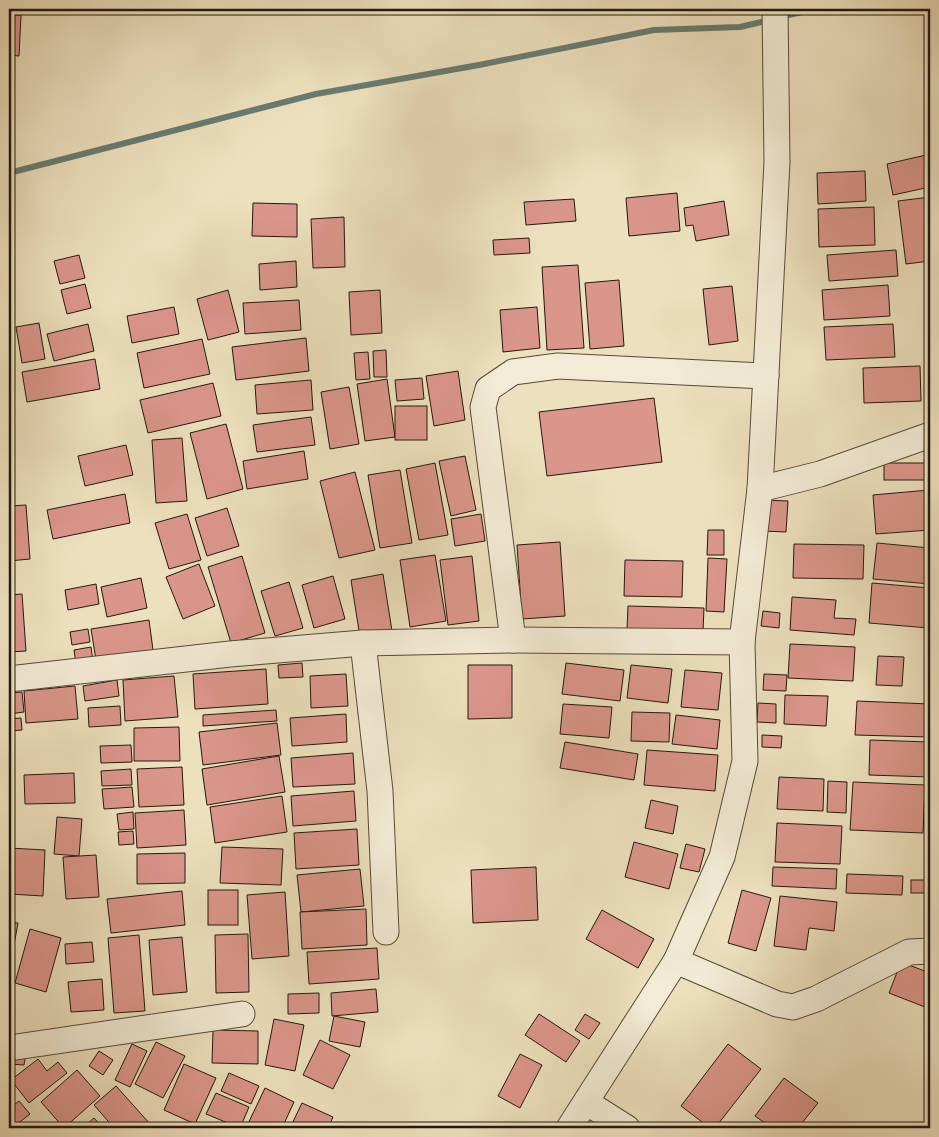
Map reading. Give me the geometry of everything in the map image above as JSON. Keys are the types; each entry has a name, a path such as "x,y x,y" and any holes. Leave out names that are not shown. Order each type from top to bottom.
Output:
{"street":[{"path":"569,1128 676,961 722,857 745,761 742,642 760,489 777,162 775,9"},
{"path":"513,640 484,407 488,390 513,372 558,366 766,376"},
{"path":"760,489 820,474 930,435"},
{"path":"9,679 230,654 363,643 513,640 742,642"},
{"path":"363,643 380,791 386,932"},
{"path":"676,961 777,1004 793,1007 816,999 909,952 930,951"},
{"path":"9,1048 242,1014"},
{"path":"586,1102 627,1128"}],"building":[{"path":"9,15 21,15 19,56 9,55"},
{"path":"926,155 930,173 930,187 893,195 887,164"},
{"path":"865,171 866,201 818,204 817,173"},
{"path":"677,193 680,231 629,236 626,198"},
{"path":"930,197 930,261 906,264 898,201"},
{"path":"574,199 576,221 526,225 524,202"},
{"path":"724,201 729,235 696,241 693,225 686,226 684,208"},
{"path":"253,203 297,204 297,237 252,236"},
{"path":"874,207 875,245 819,247 818,209"},
{"path":"344,217 345,267 313,268 311,219"},
{"path":"529,238 530,253 494,255 493,240"},
{"path":"896,250 898,276 829,281 827,255"},
{"path":"79,255 85,278 60,284 54,261"},
{"path":"296,261 297,287 260,290 259,264"},
{"path":"578,265 584,348 547,350 542,267"},
{"path":"619,280 624,346 590,349 585,283"},
{"path":"85,284 91,308 67,314 61,290"},
{"path":"888,285 890,316 824,320 822,290"},
{"path":"732,286 738,341 709,345 703,289"},
{"path":"228,290 239,332 208,340 197,299"},
{"path":"380,290 382,333 351,335 349,292"},
{"path":"299,300 301,330 245,334 243,303"},
{"path":"174,307 179,334 132,343 127,316"},
{"path":"537,307 540,348 503,352 500,310"},
{"path":"39,323 45,359 22,363 16,327"},
{"path":"88,324 94,351 54,361 47,334"},
{"path":"893,324 895,357 826,360 824,327"},
{"path":"306,338 309,371 236,380 232,347"},
{"path":"202,339 210,374 144,388 137,353"},
{"path":"386,350 387,377 374,377 373,351"},
{"path":"368,352 370,379 356,380 354,353"},
{"path":"95,359 100,389 27,402 22,372"},
{"path":"920,366 921,401 864,403 863,368"},
{"path":"458,371 465,420 434,426 426,376"},
{"path":"422,378 424,399 397,401 395,380"},
{"path":"387,379 395,437 365,441 357,384"},
{"path":"311,380 313,410 257,414 255,385"},
{"path":"213,383 221,416 148,433 140,400"},
{"path":"349,387 359,444 330,449 321,392"},
{"path":"654,398 662,462 547,476 539,412"},
{"path":"395,406 427,406 427,440 395,440"},
{"path":"311,417 315,445 257,452 253,425"},
{"path":"226,424 243,489 207,499 190,433"},
{"path":"182,438 187,501 156,503 152,440"},
{"path":"126,445 133,475 85,486 78,456"},
{"path":"304,451 308,479 247,489 243,461"},
{"path":"465,456 476,510 451,516 439,461"},
{"path":"435,463 448,535 419,540 406,469"},
{"path":"884,463 930,463 930,480 884,480"},
{"path":"400,470 412,543 380,548 368,475"},
{"path":"355,472 375,550 339,558 320,481"},
{"path":"929,490 930,530 876,534 873,495"},
{"path":"125,494 130,523 53,539 47,510"},
{"path":"765,500 788,501 786,532 763,531"},
{"path":"26,505 30,559 9,561 9,506"},
{"path":"227,508 239,546 207,556 195,518"},
{"path":"187,514 201,560 169,569 155,523"},
{"path":"481,514 485,541 455,546 451,519"},
{"path":"708,530 724,530 724,555 707,555"},
{"path":"560,542 565,616 522,619 517,545"},
{"path":"877,543 930,548 930,584 873,579"},
{"path":"794,544 864,545 863,579 793,578"},
{"path":"435,555 446,621 410,627 400,560"},
{"path":"242,556 265,633 231,643 208,567"},
{"path":"472,556 479,621 448,625 440,560"},
{"path":"708,558 727,559 724,612 706,611"},
{"path":"625,560 683,561 682,597 624,596"},
{"path":"199,564 215,606 183,619 166,577"},
{"path":"383,574 392,631 360,637 351,580"},
{"path":"333,576 345,619 314,628 302,585"},
{"path":"141,578 147,608 107,617 101,587"},
{"path":"289,582 303,628 275,636 261,591"},
{"path":"872,583 930,588 929,628 869,623"},
{"path":"96,584 99,604 68,610 65,590"},
{"path":"22,594 26,651 9,652 9,595"},
{"path":"792,597 836,600 834,618 856,619 854,635 790,630"},
{"path":"628,606 704,608 703,631 627,629"},
{"path":"763,611 780,613 779,628 761,626"},
{"path":"149,620 153,650 96,660 91,629"},
{"path":"88,629 90,642 72,645 70,632"},
{"path":"790,644 855,647 853,681 788,678"},
{"path":"91,647 93,661 76,664 74,650"},
{"path":"878,656 904,657 902,686 876,685"},
{"path":"302,663 303,677 279,678 278,665"},
{"path":"566,663 624,670 620,701 562,694"},
{"path":"468,665 512,665 512,718 468,719"},
{"path":"631,665 672,669 668,703 627,698"},
{"path":"266,669 268,704 195,709 193,674"},
{"path":"685,670 722,673 718,710 681,707"},
{"path":"346,674 348,706 311,708 310,676"},
{"path":"764,674 787,675 786,691 763,690"},
{"path":"174,676 178,717 125,721 123,680"},
{"path":"117,680 119,696 85,701 83,686"},
{"path":"75,686 78,719 26,723 24,691"},
{"path":"22,692 24,712 9,714 9,693"},
{"path":"785,695 828,696 826,726 784,724"},
{"path":"857,701 930,704 930,737 855,735"},
{"path":"758,703 776,704 776,723 757,722"},
{"path":"563,704 612,707 609,738 560,734"},
{"path":"120,706 121,725 89,727 88,708"},
{"path":"276,710 277,721 203,726 203,715"},
{"path":"632,712 670,713 669,742 631,741"},
{"path":"346,714 347,742 292,746 290,718"},
{"path":"676,715 720,720 717,749 672,744"},
{"path":"21,718 22,730 9,731 9,719"},
{"path":"277,723 281,755 203,765 199,732"},
{"path":"179,727 180,761 134,761 134,728"},
{"path":"762,735 782,736 781,748 762,747"},
{"path":"870,740 930,742 930,777 869,775"},
{"path":"565,742 638,754 634,780 560,768"},
{"path":"131,745 132,762 101,763 100,746"},
{"path":"647,750 718,755 715,791 644,785"},
{"path":"353,753 355,784 293,787 291,758"},
{"path":"279,756 285,792 207,805 202,769"},
{"path":"182,767 184,805 139,807 137,769"},
{"path":"131,769 132,785 102,786 101,771"},
{"path":"74,773 75,803 25,804 24,775"},
{"path":"779,777 824,779 823,811 777,809"},
{"path":"828,781 847,782 846,813 827,812"},
{"path":"853,782 925,785 923,833 850,830"},
{"path":"132,787 134,807 104,809 102,789"},
{"path":"354,791 356,821 293,826 291,796"},
{"path":"282,796 287,832 215,843 210,807"},
{"path":"651,800 678,806 673,834 645,828"},
{"path":"184,810 186,845 137,848 135,813"},
{"path":"133,812 134,829 119,830 117,814"},
{"path":"57,817 82,819 79,856 54,854"},
{"path":"777,823 842,826 840,864 775,862"},
{"path":"357,829 359,865 296,869 294,833"},
{"path":"133,831 134,844 119,845 118,832"},
{"path":"634,842 678,854 669,889 625,877"},
{"path":"686,844 705,849 699,872 680,868"},
{"path":"222,847 283,849 281,885 220,883"},
{"path":"9,848 45,850 43,896 9,894"},
{"path":"185,853 185,883 137,884 137,854"},
{"path":"96,855 99,897 66,899 63,857"},
{"path":"536,867 538,920 473,923 471,870"},
{"path":"773,867 837,869 836,889 772,886"},
{"path":"360,869 364,906 301,912 297,875"},
{"path":"847,874 903,876 902,895 846,893"},
{"path":"911,880 930,880 930,893 911,893"},
{"path":"208,890 238,890 238,925 208,925"},
{"path":"742,890 771,898 756,951 728,943"},
{"path":"182,891 185,925 111,933 107,899"},
{"path":"285,892 289,956 252,959 247,895"},
{"path":"780,896 837,902 834,931 809,928 806,950 774,946"},
{"path":"366,909 367,945 302,949 300,912"},
{"path":"602,910 654,939 638,968 586,939"},
{"path":"9,922 18,923 9,972"},
{"path":"30,929 61,938 46,992 15,983"},
{"path":"248,934 249,992 216,993 215,935"},
{"path":"139,935 145,1011 114,1013 108,938"},
{"path":"182,937 187,992 153,995 149,940"},
{"path":"92,942 94,962 66,964 65,944"},
{"path":"377,948 379,979 309,984 307,952"},
{"path":"901,962 930,973 930,1009 889,993"},
{"path":"102,979 104,1010 71,1012 68,982"},
{"path":"376,989 378,1012 332,1016 331,993"},
{"path":"319,993 319,1013 288,1014 288,994"},
{"path":"539,1014 580,1041 566,1062 525,1035"},
{"path":"585,1014 600,1023 589,1039 575,1030"},
{"path":"334,1016 365,1022 360,1047 329,1041"},
{"path":"274,1019 304,1025 295,1071 265,1065"},
{"path":"213,1030 258,1031 258,1064 212,1063"},
{"path":"320,1040 350,1055 333,1089 303,1075"},
{"path":"156,1042 185,1056 163,1098 135,1084"},
{"path":"132,1044 147,1051 130,1087 115,1080"},
{"path":"728,1044 761,1069 715,1128 710,1128 681,1106"},
{"path":"99,1051 113,1060 103,1075 89,1066"},
{"path":"9,1052 26,1054 24,1065 9,1064"},
{"path":"520,1054 542,1065 520,1108 498,1096"},
{"path":"38,1059 47,1071 58,1062 67,1073 29,1103 11,1080"},
{"path":"184,1064 216,1078 195,1124 164,1110"},
{"path":"77,1070 100,1096 64,1128 41,1102"},
{"path":"229,1073 259,1086 251,1104 221,1091"},
{"path":"784,1078 818,1103 798,1128 772,1128 755,1116"},
{"path":"116,1086 151,1125 147,1128 114,1128 94,1105"},
{"path":"265,1088 294,1102 282,1128 253,1128 247,1126"},
{"path":"216,1093 249,1107 240,1128 206,1114"},
{"path":"19,1101 30,1114 12,1128 9,1128 9,1109"},
{"path":"302,1103 333,1117 328,1128 290,1128"},
{"path":"94,1118 103,1128 82,1128"},
{"path":"30,1122 35,1128 22,1128"},
{"path":"337,1122 350,1128 335,1128"}],"waterway":[{"path":"780,17 815,9"},
{"path":"9,173 316,94 479,65 654,30 740,27 770,20"}]}
